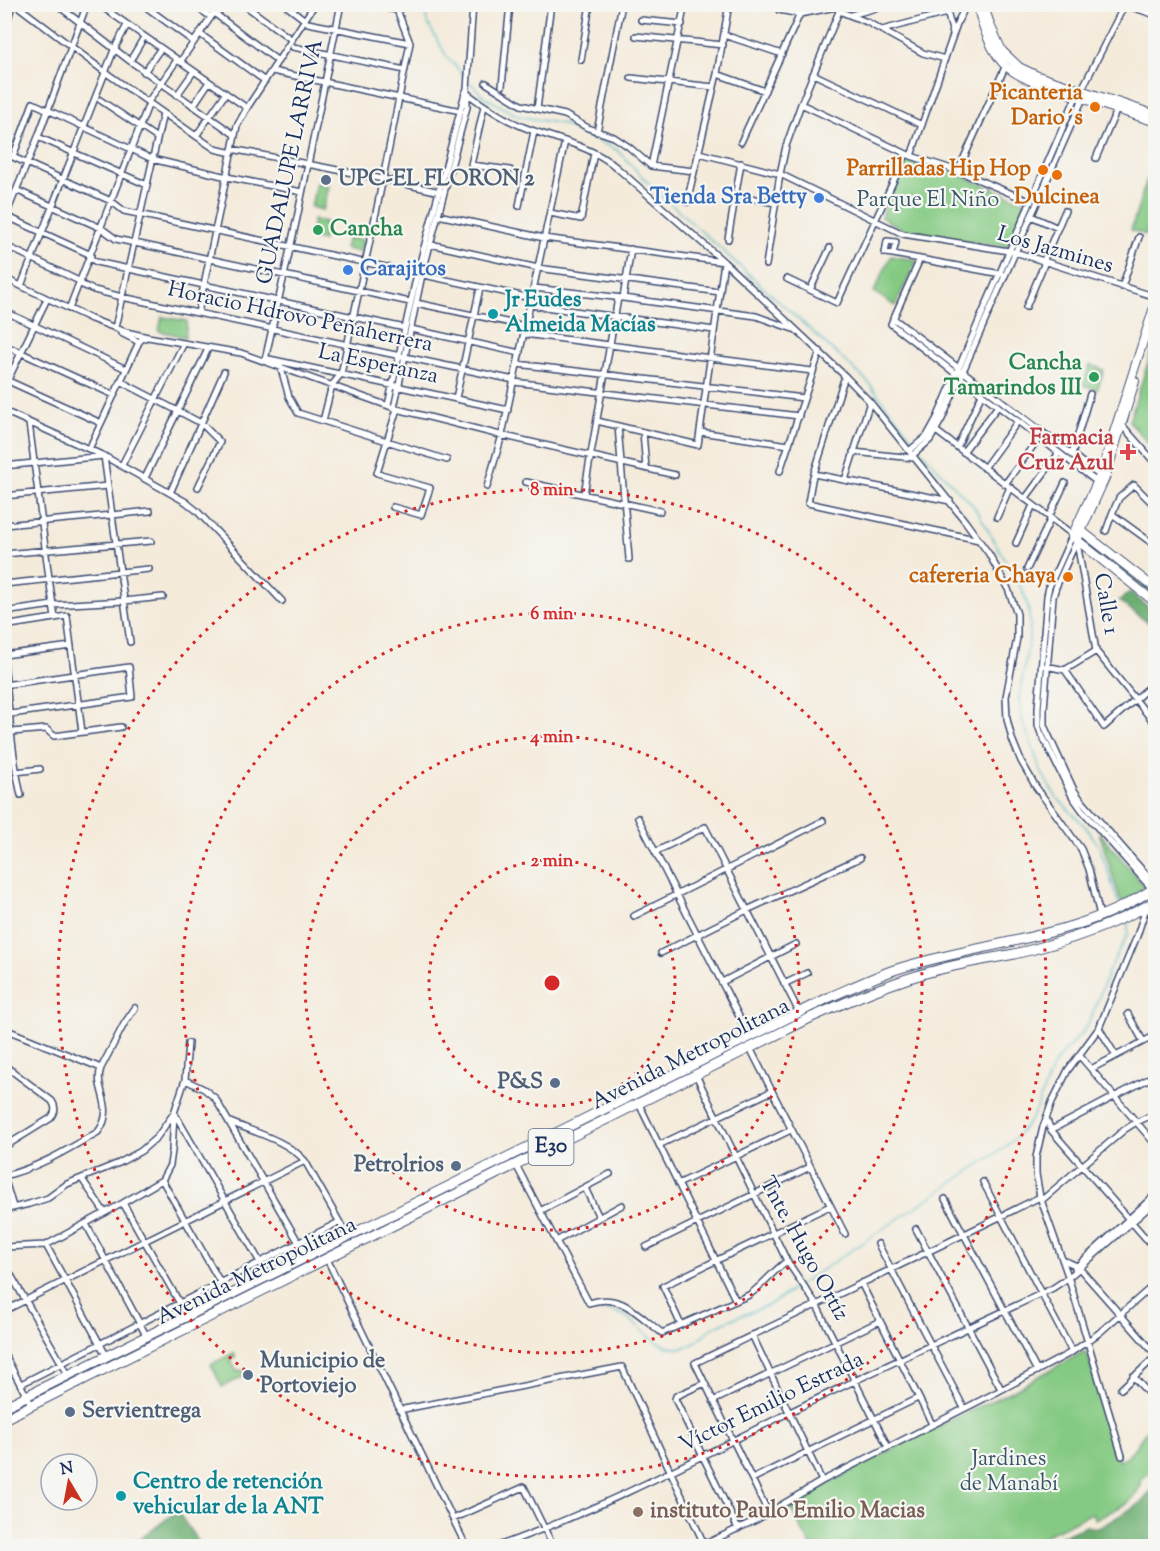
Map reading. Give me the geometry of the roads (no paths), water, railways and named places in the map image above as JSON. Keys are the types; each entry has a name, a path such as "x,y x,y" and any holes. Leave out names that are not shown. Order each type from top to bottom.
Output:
{"highway":[{"name":"E30","path":"4,1407 410,1206 694,1071 750,1037 801,1017 856,985 892,971 1079,924 1124,905 1154,887"},
{"name":"Avenida Metropolitana","path":"4,1419 639,1104 694,1071 750,1048 801,1017 899,981 940,969 1044,946 1115,921 1150,904"},
{"path":"956,955 958,965"},
{"path":"410,1206 411,1217"}],"street":[{"path":"57,4 114,50 235,135"},
{"path":"87,4 38,137 5,218 43,232 91,256 96,262 520,353"},
{"path":"98,4 247,108"},
{"path":"142,4 194,42"},
{"path":"192,4 213,15 278,62"},
{"path":"69,309 149,102 160,83 194,42 220,4"},
{"path":"243,4 292,44 331,55 405,70"},
{"path":"284,4 307,21 410,43"},
{"path":"198,313 239,121 307,21 315,4"},
{"name":"GUADALUPE LARRIVA","path":"266,359 341,4"},
{"path":"419,274 430,244 438,216 441,193 465,115 473,4"},
{"path":"502,86 510,4"},
{"path":"537,109 551,4"},
{"path":"581,60 590,4"},
{"path":"597,132 622,4"},
{"path":"651,166 685,4"},
{"path":"687,202 717,74 729,4"},
{"path":"850,15 890,4"},
{"path":"945,4 953,35"},
{"path":"787,279 837,303 909,155 960,16 967,4"},
{"path":"977,4 989,40 1006,65 1027,78 1082,92 1117,110 1155,122"},
{"path":"983,4 1002,51 1019,66 1038,76 1082,92 1155,115"},
{"path":"4,36 15,5 215,149 308,164 441,193"},
{"path":"323,421 332,385 341,374 410,43 397,8 370,5"},
{"path":"853,452 912,455 934,430 1082,92 1125,5 1155,15"},
{"path":"841,7 850,15 923,52 945,59"},
{"path":"779,10 800,14 841,7"},
{"path":"766,265 775,202 789,135 841,7"},
{"path":"882,30 947,13"},
{"path":"741,142 800,14"},
{"path":"641,20 681,24"},
{"path":"21,286 105,72 127,25"},
{"path":"200,34 265,81"},
{"path":"724,35 782,54"},
{"path":"636,36 723,45"},
{"path":"130,61 144,37"},
{"path":"144,72 160,48"},
{"path":"958,171 1006,65"},
{"path":"177,95 194,71"},
{"path":"272,71 461,111"},
{"path":"717,74 765,90"},
{"path":"813,74 922,124"},
{"path":"631,78 714,87"},
{"path":"193,106 209,82"},
{"path":"486,83 515,102 565,116 597,132 614,137 651,166 694,171"},
{"path":"468,91 484,106 518,125 565,141 611,163 724,262 820,351 870,402 950,501 1004,579 1013,600 1017,614 1017,638 1006,697 1007,719 1012,739 1036,787 1081,849 1089,869 1100,916"},
{"path":"393,507 422,515 430,488 377,473 387,441 419,274 465,93 468,91"},
{"path":"196,136 226,93"},
{"path":"99,100 157,138"},
{"path":"13,157 33,103 152,159 302,192"},
{"path":"801,104 909,155 958,171 1033,203"},
{"path":"484,106 471,165 510,170"},
{"path":"1096,158 1117,110"},
{"path":"115,328 163,113"},
{"path":"519,206 534,131"},
{"path":"38,137 147,185"},
{"path":"487,487 508,410 565,141"},
{"path":"4,153 111,201 124,211 419,274 531,302 714,330"},
{"path":"549,213 580,219 594,153"},
{"name":"Los Jazmines","path":"699,153 780,174 903,234 1012,252 1155,299"},
{"path":"728,239 741,164"},
{"path":"16,190 101,228 116,239 525,326"},
{"path":"736,195 775,202"},
{"path":"1012,252 1031,216 1033,203"},
{"path":"1026,307 1065,211"},
{"path":"438,216 544,238 724,262"},
{"path":"1031,216 1058,228"},
{"path":"1122,287 1139,237"},
{"path":"430,244 538,268 720,292"},
{"name":"Horacio Hdrovo Peñaherrera","path":"4,245 94,290 122,297 514,381 799,416"},
{"path":"810,290 830,248"},
{"path":"584,494 615,316 626,279 631,249"},
{"path":"893,254 1002,274"},
{"path":"920,259 892,321 1072,455 1101,480"},
{"path":"597,421 698,445 724,262"},
{"path":"4,278 139,342"},
{"path":"456,398 480,288"},
{"path":"534,288 756,316 798,330"},
{"path":"4,388 6,379 47,299"},
{"path":"1120,423 1155,299"},
{"path":"4,311 126,369"},
{"path":"1154,887 1082,810 1072,796 1038,724 1048,592 1101,480 1155,318"},
{"name":"La Esperanza","path":"106,325 148,337 241,353 508,410"},
{"path":"524,334 812,372"},
{"path":"89,448 139,342 148,337"},
{"path":"122,465 184,343"},
{"path":"4,345 114,395"},
{"path":"145,478 209,347"},
{"path":"780,471 820,351"},
{"path":"280,363 393,407 675,475"},
{"path":"280,363 289,397 298,413 447,460"},
{"path":"517,364 804,398"},
{"path":"170,493 224,372"},
{"path":"959,373 1039,438 1101,480"},
{"path":"845,376 814,474 808,503 979,540"},
{"path":"6,379 101,423"},
{"path":"120,381 201,423 220,442 198,487"},
{"path":"957,447 982,394"},
{"path":"1072,455 1090,394"},
{"path":"845,480 870,402"},
{"path":"963,452 998,406"},
{"path":"4,411 89,448 193,507 282,601"},
{"path":"984,468 1018,422"},
{"path":"29,423 55,618"},
{"path":"1120,423 1155,464"},
{"path":"618,426 629,559"},
{"path":"934,430 1050,518 1155,603"},
{"path":"643,432 646,468"},
{"path":"700,432 789,445"},
{"path":"997,516 1007,485 1039,438"},
{"path":"1025,499 1059,453"},
{"path":"4,466 104,456"},
{"path":"104,456 130,642"},
{"path":"814,474 950,501"},
{"path":"526,482 660,511"},
{"path":"1027,569 1065,483"},
{"path":"1106,531 1119,498 1134,485 1155,506"},
{"path":"4,496 108,486"},
{"path":"1016,543 1032,505"},
{"path":"4,525 150,511"},
{"path":"1112,514 1155,546"},
{"path":"1079,529 1154,587"},
{"name":"Calle 1","path":"1074,537 1096,651 1155,726"},
{"path":"4,554 151,541"},
{"path":"4,584 149,569"},
{"path":"4,612 164,597"},
{"path":"4,626 67,616 82,732"},
{"path":"4,656 71,646"},
{"path":"1044,666 1065,670 1096,651"},
{"path":"4,661 7,714 12,732 21,795"},
{"path":"6,685 129,667 132,697 7,714"},
{"path":"1065,670 1104,727 1155,681"},
{"path":"12,732 46,729 54,736 121,726"},
{"path":"4,743 12,742"},
{"path":"16,772 40,770"},
{"path":"638,818 750,1037 750,1048 844,1234"},
{"path":"634,916 823,821"},
{"path":"655,852 705,827 801,1017"},
{"path":"661,953 860,858"},
{"path":"1122,1456 1063,1260 1041,1199 1035,1157 1046,1118 1062,1082 1099,1028 1150,904"},
{"path":"1150,904 1155,929"},
{"path":"1129,915 1140,927"},
{"path":"722,982 796,944"},
{"path":"784,984 807,973"},
{"path":"13,1207 4,1176 39,1165 98,1132 103,1125 104,1096 98,1076 124,1024 135,1008"},
{"path":"1128,1014 1143,1041"},
{"path":"1099,1028 1116,1056"},
{"path":"5,1030 101,1068"},
{"path":"1091,1069 1155,1035"},
{"path":"4,1247 46,1245 162,1180 170,1166 174,1113 185,1080 188,1043"},
{"path":"1079,1055 1155,1144"},
{"path":"4,1065 52,1101 56,1109 51,1118 4,1147"},
{"name":"Tnte. Hugo Ortíz","path":"694,1071 773,1234 815,1302 888,1447"},
{"path":"1052,1130 1155,1075"},
{"path":"185,1080 204,1089 215,1098 307,1257"},
{"path":"659,1145 772,1091"},
{"path":"639,1104 736,1301"},
{"path":"4,1210 48,1198 67,1184 119,1163 141,1151 157,1137 174,1113"},
{"path":"174,1113 273,1286"},
{"path":"768,1512 695,1363 815,1302 1041,1199 1124,1130 1155,1113"},
{"path":"1046,1118 1052,1130 1155,1250"},
{"path":"230,1122 300,1155 348,1237"},
{"path":"678,1184 791,1130"},
{"path":"4,1311 305,1161"},
{"path":"516,1165 589,1303 605,1299 624,1304 662,1333 736,1301 757,1289 787,1260"},
{"path":"646,1247 810,1167"},
{"path":"540,1211 610,1174"},
{"path":"82,1179 105,1213"},
{"path":"162,1180 228,1296"},
{"path":"983,1182 1071,1352"},
{"path":"585,1188 600,1217"},
{"path":"1130,1220 1155,1194"},
{"path":"945,1199 1036,1371"},
{"path":"1130,1220 1155,1201"},
{"path":"123,1203 187,1317"},
{"path":"556,1240 622,1204"},
{"path":"681,1325 663,1286 830,1206"},
{"name":"Víctor Emilio Estrada","path":"498,1546 544,1530 670,1472 854,1381 1059,1284 1130,1220"},
{"path":"21,1384 339,1222"},
{"path":"86,1224 147,1337"},
{"path":"916,1229 1001,1389"},
{"path":"878,1244 964,1408"},
{"path":"46,1245 107,1356"},
{"path":"327,1259 466,1546"},
{"path":"1063,1260 1078,1267 1155,1356 1121,1389"},
{"path":"4,1263 75,1384"},
{"path":"861,1283 932,1424"},
{"path":"399,1410 621,1367 703,1546 738,1529 822,1481 1071,1352 1120,1315 1155,1283"},
{"path":"713,1401 880,1321"},
{"path":"752,1335 822,1481"},
{"path":"4,1354 32,1406"},
{"path":"1134,1376 1155,1402"},
{"path":"705,1383 676,1396 675,1399 738,1529"},
{"path":"752,1479 918,1398"},
{"path":"453,1518 524,1486 553,1546"}],"waterway":[{"path":"425,4 427,22 447,57 465,77"},
{"path":"471,83 483,96 518,116 562,124 617,150 650,185 868,382 916,443"},
{"path":"922,451 972,504 1023,591 1030,622 1019,698 1022,719 1041,771 1049,786 1057,798 1085,826 1099,846 1118,902"},
{"path":"804,1282 1004,1148 1015,1138 1036,1110 1053,1066 1082,1033 1091,1018 1109,970 1128,934 1126,920"},
{"path":"600,1311 620,1314 657,1342 669,1347 680,1348 699,1340 711,1329 721,1324 769,1305 800,1284"}],"place":[{"name":"Picanteria Dario´s","path":"1095,107"},
{"name":"Parrilladas Hip Hop","path":"1043,170"},
{"name":"Dulcinea","path":"1057,175"},
{"name":"UPC-EL FLORON 2","path":"326,180"},
{"name":"Tienda Sra Betty","path":"819,198"},
{"name":"Cancha","path":"318,230"},
{"name":"Carajitos","path":"348,270"},
{"name":"Jr Eudes Almeida Macías","path":"493,314"},
{"name":"Cancha Tamarindos III","path":"1094,377"},
{"name":"Farmacia Cruz Azul","path":"1128,452"},
{"name":"cafereria Chaya","path":"1068,577"},
{"name":"P&S","path":"555,1083"},
{"name":"Petrolrios","path":"456,1166"},
{"name":"Municipio de Portoviejo","path":"248,1375"},
{"name":"Servientrega","path":"70,1412"},
{"name":"Centro de retención vehicular de la ANT","path":"121,1496"},
{"name":"instituto Paulo Emilio Macias","path":"638,1512"}],"park label":[{"name":"Parque El Niño","path":"928,201"},
{"name":"Jardines de Manabí","path":"1009,1472"}]}
